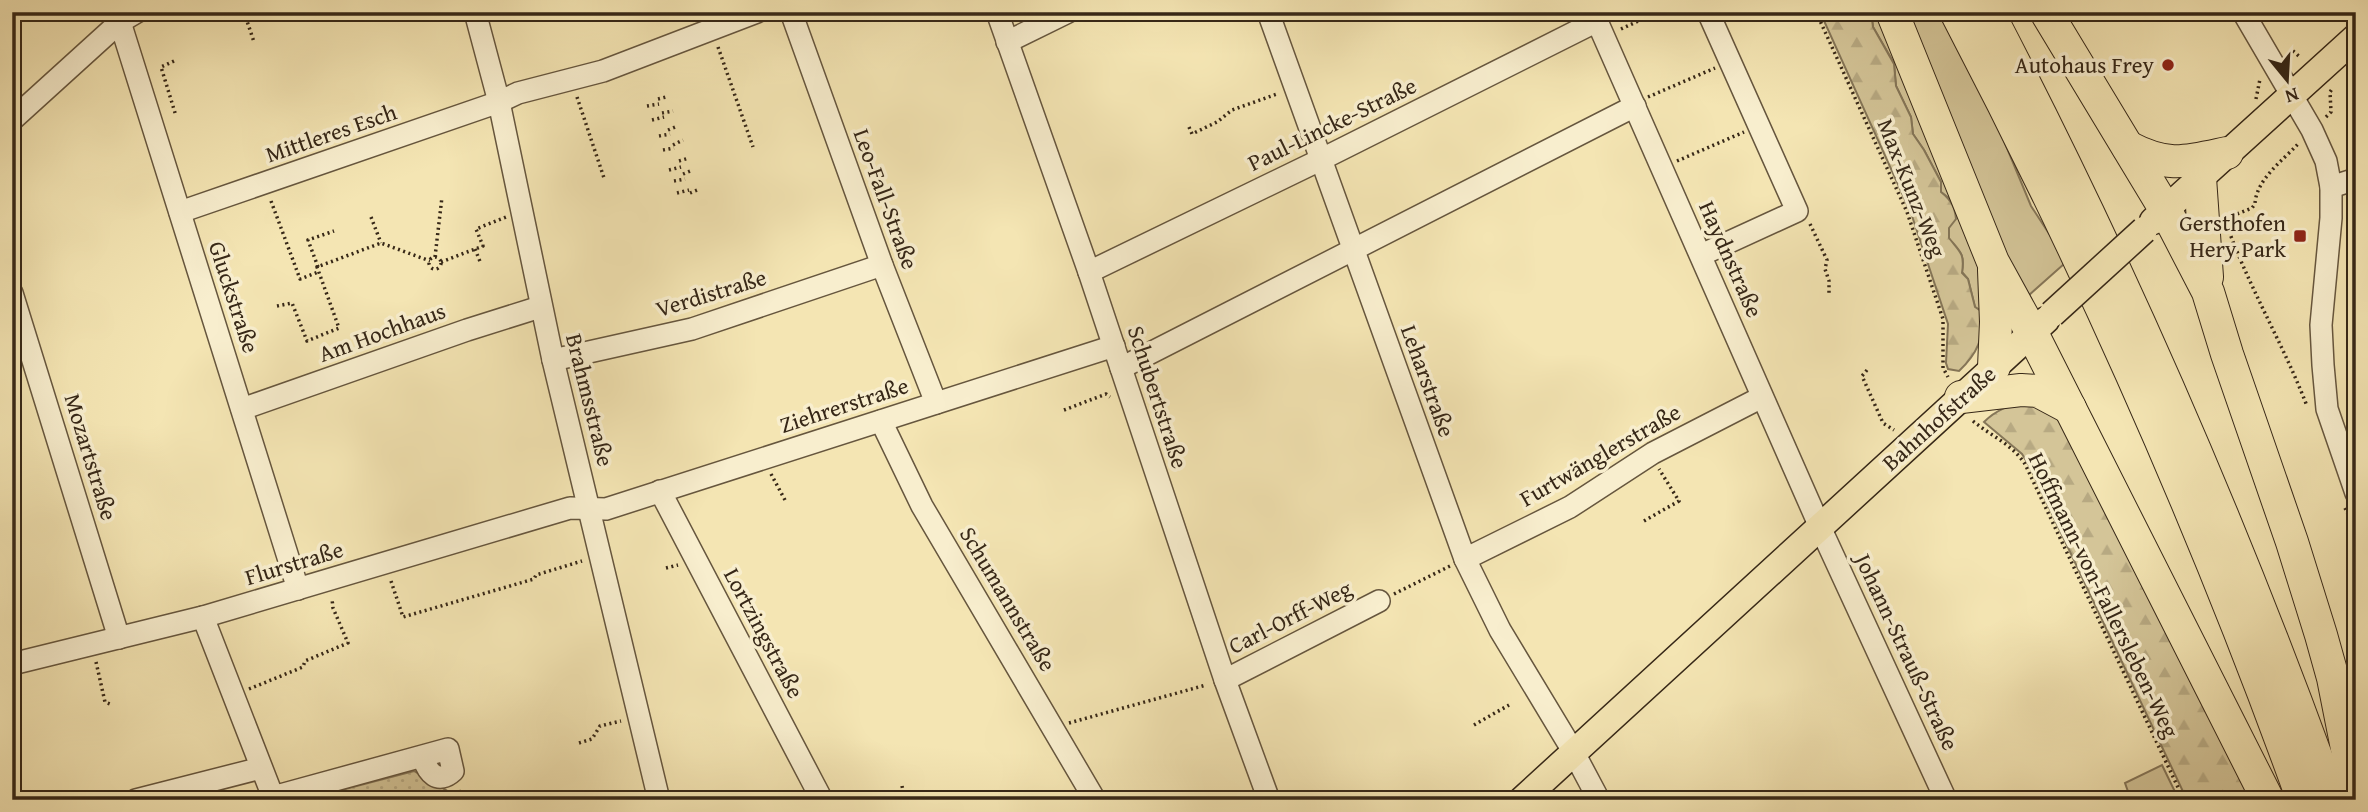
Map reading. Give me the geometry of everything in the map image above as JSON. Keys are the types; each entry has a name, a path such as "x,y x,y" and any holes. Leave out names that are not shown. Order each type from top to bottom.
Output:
{"highway":[{"path":"1892,12 1993,262 2042,323 2070,408 2268,800"},
{"path":"1956,12 2053,206 2157,432 2303,800"},
{"path":"1988,12 2054,142 2159,366 2237,551 2332,800"},
{"path":"2046,12 2128,147 2155,220 2208,292 2297,554 2321,635 2333,678 2356,794"},
{"path":"2128,147 2168,163 2227,153"},
{"path":"2200,178 2216,226 2208,292"},
{"path":"1993,262 1996,322 1994,367"},
{"path":"1962,400 2011,391 2038,391 2070,408"}],"main road":[{"name":"Bahnhofstraße","path":"1522,800 1820,527 1901,438 1962,400 1994,367 2356,37"}],"street":[{"name":"Brahmsstraße","path":"475,12 499,102 540,307 659,800"},
{"name":"Mittleres Esch","path":"180,212 499,102 518,93 603,71 757,12"},
{"name":"Leo-Fall-Straße","path":"791,12 882,265 936,403"},
{"name":"Schubertstraße","path":"997,12 1089,272 1225,680 1269,800"},
{"path":"1007,42 1068,12"},
{"name":"Leharstraße","path":"1268,12 1465,559 1500,630 1573,751 1599,800"},
{"path":"1701,255 1797,211 1708,12"},
{"path":"2243,12 2312,130 2326,161 2332,187 2321,325 2323,365 2327,409 2350,500"},
{"path":"12,120 128,17"},
{"name":"Gluckstraße","path":"128,17 180,212 298,589"},
{"name":"Haydnstraße","path":"1598,23 1820,527"},
{"name":"Paul-Lincke-Straße","path":"1089,272 1598,23"},
{"path":"1121,368 1634,105"},
{"path":"2332,187 2356,179"},
{"name":"Verdistraße","path":"553,360 692,329 882,265"},
{"name":"Mozartstraße","path":"12,293 119,638"},
{"name":"Am Hochhaus","path":"242,409 540,307"},
{"name":"Ziehrerstraße","path":"590,509 606,509 1114,346"},
{"name":"Furtwänglerstraße","path":"1465,559 1570,507 1649,455 1762,397"},
{"name":"Schumannstraße","path":"881,421 922,506 1095,800"},
{"name":"Lortzingstraße","path":"660,491 822,800"},
{"name":"Flurstraße","path":"12,664 203,617 570,508 590,509"},
{"name":"Johann-Strauß-Straße","path":"1820,527 1946,800"},
{"name":"Carl-Orff-Weg","path":"1225,680 1379,601"},
{"path":"203,617 273,797 448,748"},
{"path":"136,800 261,768"}],"path":[{"path":"244,12 254,42"},
{"path":"1353,12 1357,20"},
{"path":"1598,23 1658,12"},
{"name":"Max-Kunz-Weg","path":"1816,12 1907,212 1943,319 1943,369 1962,400"},
{"path":"586,20 592,19"},
{"path":"713,29 753,147"},
{"path":"174,61 161,67 176,116"},
{"path":"1634,105 1729,61"},
{"path":"571,80 604,178"},
{"path":"2310,415 2293,370 2238,256 2216,226 2225,219 2252,208 2255,194 2266,177 2331,112 2330,92 2335,85"},
{"path":"1189,127 1192,134 1249,100 1296,91"},
{"path":"647,106 666,97"},
{"path":"652,120 673,111"},
{"path":"659,136 678,126"},
{"path":"1662,167 1759,126"},
{"path":"663,150 683,140"},
{"path":"679,161 689,158"},
{"path":"669,170 681,167"},
{"path":"674,181 693,170"},
{"path":"264,184 300,279 381,243 430,261"},
{"path":"677,193 700,189"},
{"path":"430,261 435,257 442,197"},
{"path":"1797,211 1809,223 1827,260 1825,268 1829,294"},
{"path":"430,261 429,265 434,269 439,267 441,262 483,246 476,229 521,212"},
{"path":"371,217 381,243"},
{"path":"278,306 292,303 307,341 339,328 308,240 334,231"},
{"path":"475,249 481,264"},
{"path":"435,257 441,262"},
{"path":"1867,370 1862,376 1883,423 1901,438"},
{"path":"1064,410 1105,394 1118,403 1131,399"},
{"name":"Hoffmann-von-Fallersleben-Weg","path":"1962,400 2025,464 2184,800"},
{"path":"1643,521 1679,501 1649,455"},
{"path":"762,459 785,500"},
{"path":"2350,500 2356,531"},
{"path":"385,563 403,617 534,579 536,575 601,554"},
{"path":"1379,601 1465,559"},
{"path":"233,695 303,667 305,662 348,643 330,599 341,595"},
{"path":"92,645 105,702 110,704"},
{"path":"1053,727 1225,680"},
{"path":"1474,725 1509,705"},
{"path":"579,743 592,739 600,726 639,716"},
{"path":"902,786 905,800"}],"green space":[{"path":"1820,12 1871,12 1873,27 1894,64 1896,86 1911,117 1913,134 1941,182 1941,192 1953,207 1956,219 1949,228 1949,238 1962,257 1962,273 1968,279 1975,307 1984,313 1978,345 1959,371 1948,369 1946,363 1948,324 1911,213"},
{"path":"1871,12 1878,12 1974,250 1980,274 1984,313 1975,307 1968,279 1962,272 1962,257 1948,238 1950,199 1941,192 1941,182 1913,134 1911,117 1896,86 1894,63 1873,27"},
{"path":"1903,12 1941,12 1997,124 2031,206 2059,249 2064,264 2028,296 2022,296"},
{"path":"2026,402 2060,414 2257,800 2187,800 2030,467 2022,454 1984,422 2003,409"},
{"path":"2162,765 2179,800 2131,800 2125,783"},
{"path":"414,771 449,792 452,800 303,800"}],"place":[{"name":"Autohaus Frey","path":"2168,65"},
{"name":"Gersthofen Hery Park","path":"2300,236"}]}
